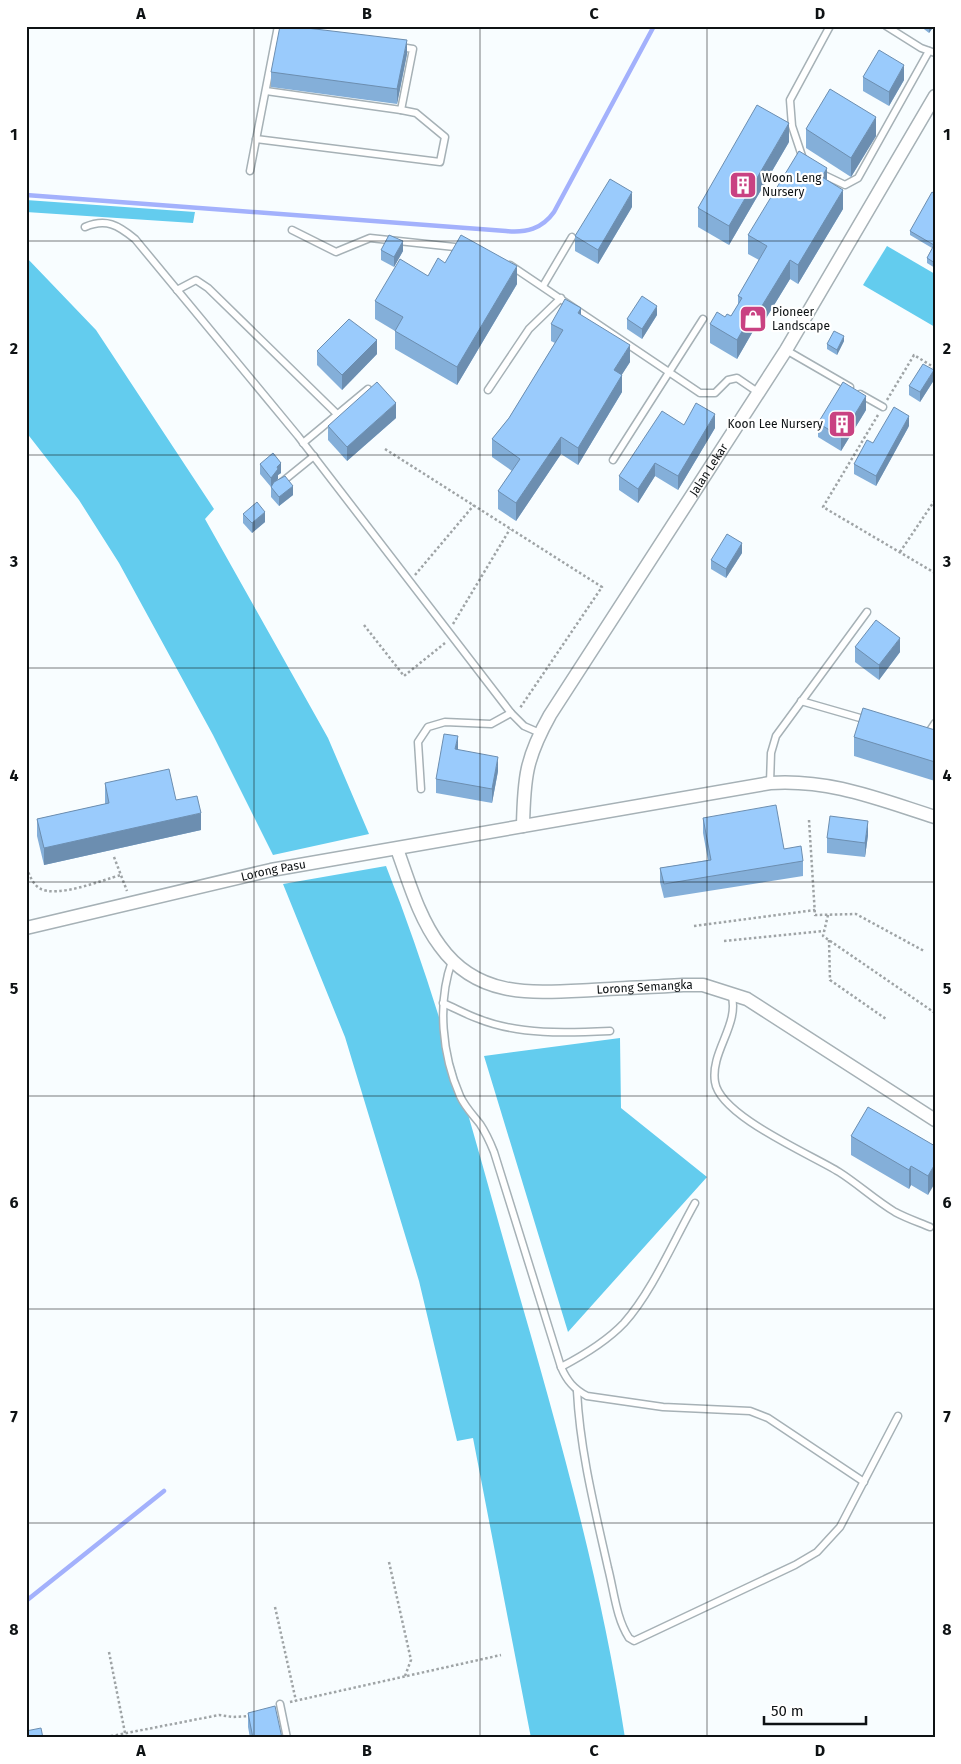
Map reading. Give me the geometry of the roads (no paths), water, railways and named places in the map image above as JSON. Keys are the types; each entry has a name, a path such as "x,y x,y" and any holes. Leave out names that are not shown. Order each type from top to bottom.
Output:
{"street":[{"name":"Jalan Lekar","path":"523,826 524,780 530,756 540,733 786,350 935,96"},
{"path":"523,826 770,783 798,781 821,784 935,817"},
{"name":"Lorong Pasu","path":"26,928 271,870 523,826"},
{"name":"Lorong Semangka","path":"397,849 424,922 452,961 471,976 494,987 532,994 683,985 703,985 730,992 766,1010 935,1120"}],"lane":[{"path":"250,171 278,26"},
{"path":"830,26 790,100 792,126 809,166 840,184 849,184 858,178 932,52 886,26"},
{"path":"276,34 286,35"},
{"path":"394,46 413,49 401,110"},
{"path":"256,139 440,162 444,137 416,112 266,91"},
{"path":"85,227 103,222 117,225 135,239 314,456 409,583 511,713 524,726 540,733"},
{"path":"292,230 336,252 370,238 472,250"},
{"path":"543,286 572,237"},
{"path":"500,259 704,394 715,392 728,380 734,378 744,381 759,393"},
{"path":"177,290 196,280 208,288 337,414"},
{"path":"488,390 529,329 561,298"},
{"path":"613,460 704,319"},
{"path":"786,350 883,407"},
{"path":"303,443 368,388"},
{"path":"276,487 314,456"},
{"path":"770,783 773,744 801,701 867,612"},
{"path":"801,701 873,721"},
{"path":"421,789 418,742 428,727 445,722 461,721 484,725 497,722 511,713"},
{"path":"918,734 927,736 935,723"},
{"path":"452,961 445,980 443,1003 446,1044 452,1075 467,1110 480,1124 494,1152 561,1367 567,1380 577,1391 587,1396 662,1407 750,1410 768,1418 864,1482"},
{"path":"730,992 734,1010 715,1069 715,1082 719,1095 727,1104 788,1146 838,1171 894,1212 930,1227"},
{"path":"443,1003 480,1020 507,1027 568,1033 610,1031"},
{"path":"561,1367 603,1342 624,1322 641,1300 695,1202"},
{"path":"577,1391 579,1429 599,1528 620,1620 628,1638 634,1641 808,1559 831,1539 840,1527 898,1416"},
{"path":"280,1704 287,1738"}],"waterway":[{"path":"26,195 506,231 533,229 549,218 554,212 654,26"},
{"path":"26,1601 164,1491"}],"place":[{"name":"Woon Leng Nursery","path":"743,185"},
{"name":"Pioneer Landscape","path":"753,319"},
{"name":"Koon Lee Nursery","path":"842,424"}]}
